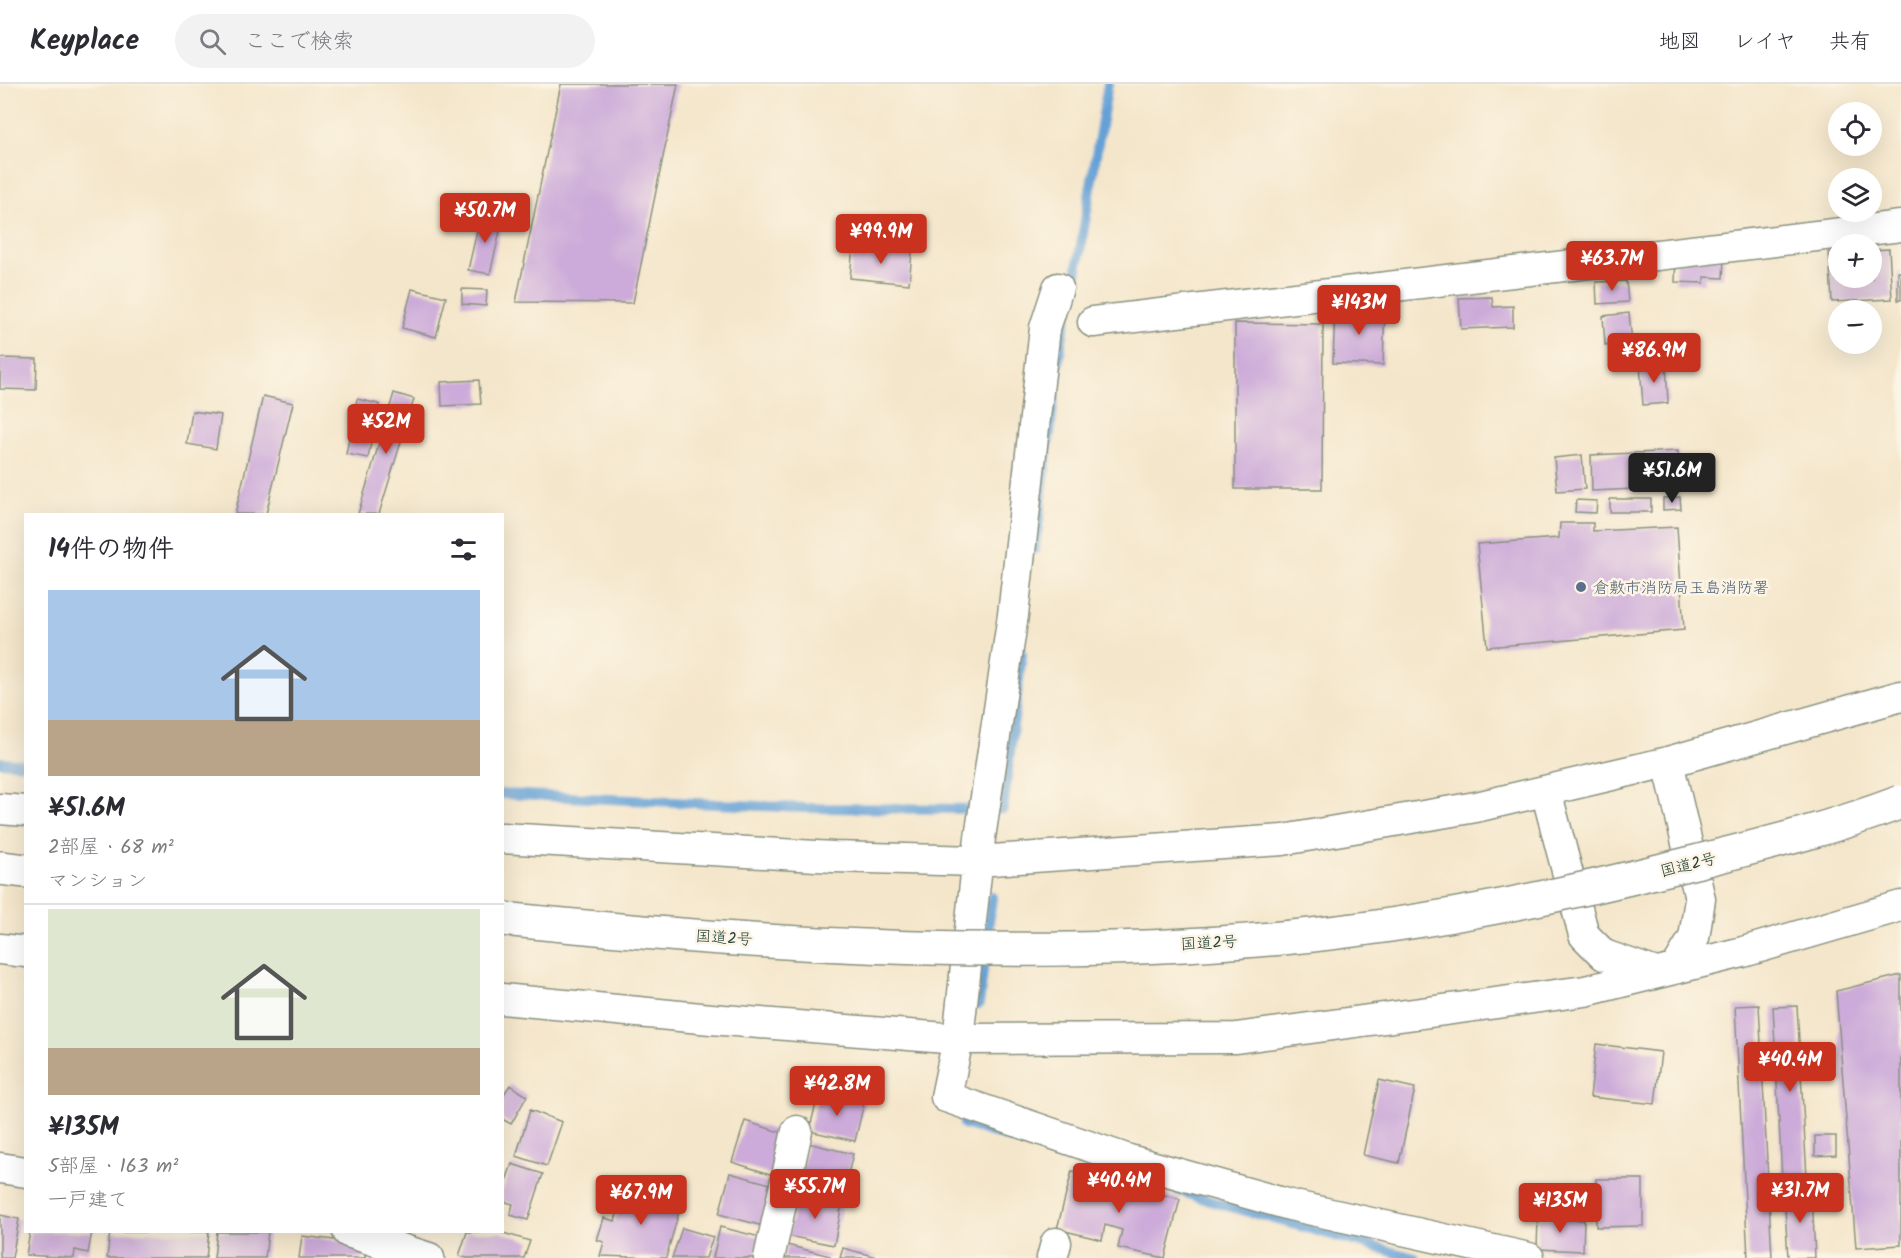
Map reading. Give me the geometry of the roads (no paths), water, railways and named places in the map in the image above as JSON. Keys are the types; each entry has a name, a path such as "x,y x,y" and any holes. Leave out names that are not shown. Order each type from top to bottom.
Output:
{"highway":[{"name":"国道2号","path":"504,919 801,943 954,947 1074,948 1311,935 1426,920 1596,887 1747,848 1901,802"},
{"path":"0,868 24,871"}],"street":[{"path":"1093,322 1901,226"},
{"path":"1059,288 1045,328 1013,615 977,861 958,1039 946,1097 1129,1160 1267,1199 1530,1258"},
{"path":"504,838 834,857 977,861 1283,840 1476,807 1546,791 1668,762 1901,696"},
{"path":"1666,971 1694,938 1700,898 1668,762"},
{"path":"1546,791 1584,935 1604,955 1666,971"},
{"path":"0,809 24,811"},
{"path":"504,999 958,1039 1236,1038 1585,991 1901,906"},
{"path":"0,950 24,952"},
{"path":"769,1258 797,1131"},
{"path":"0,1168 24,1172"},
{"path":"351,1233 429,1258"}],"waterway":[{"path":"1035,549 1061,342 1076,275 1108,84"},
{"path":"504,794 805,808 1003,809 1022,654"},
{"path":"0,762 24,764"},
{"path":"979,1004 992,897"},
{"path":"965,1115 964,1124 1099,1165"},
{"path":"1134,1176 1220,1204 1415,1258"}],"place":[{"name":"倉敷市消防局玉島消防署","path":"1581,587"}]}
